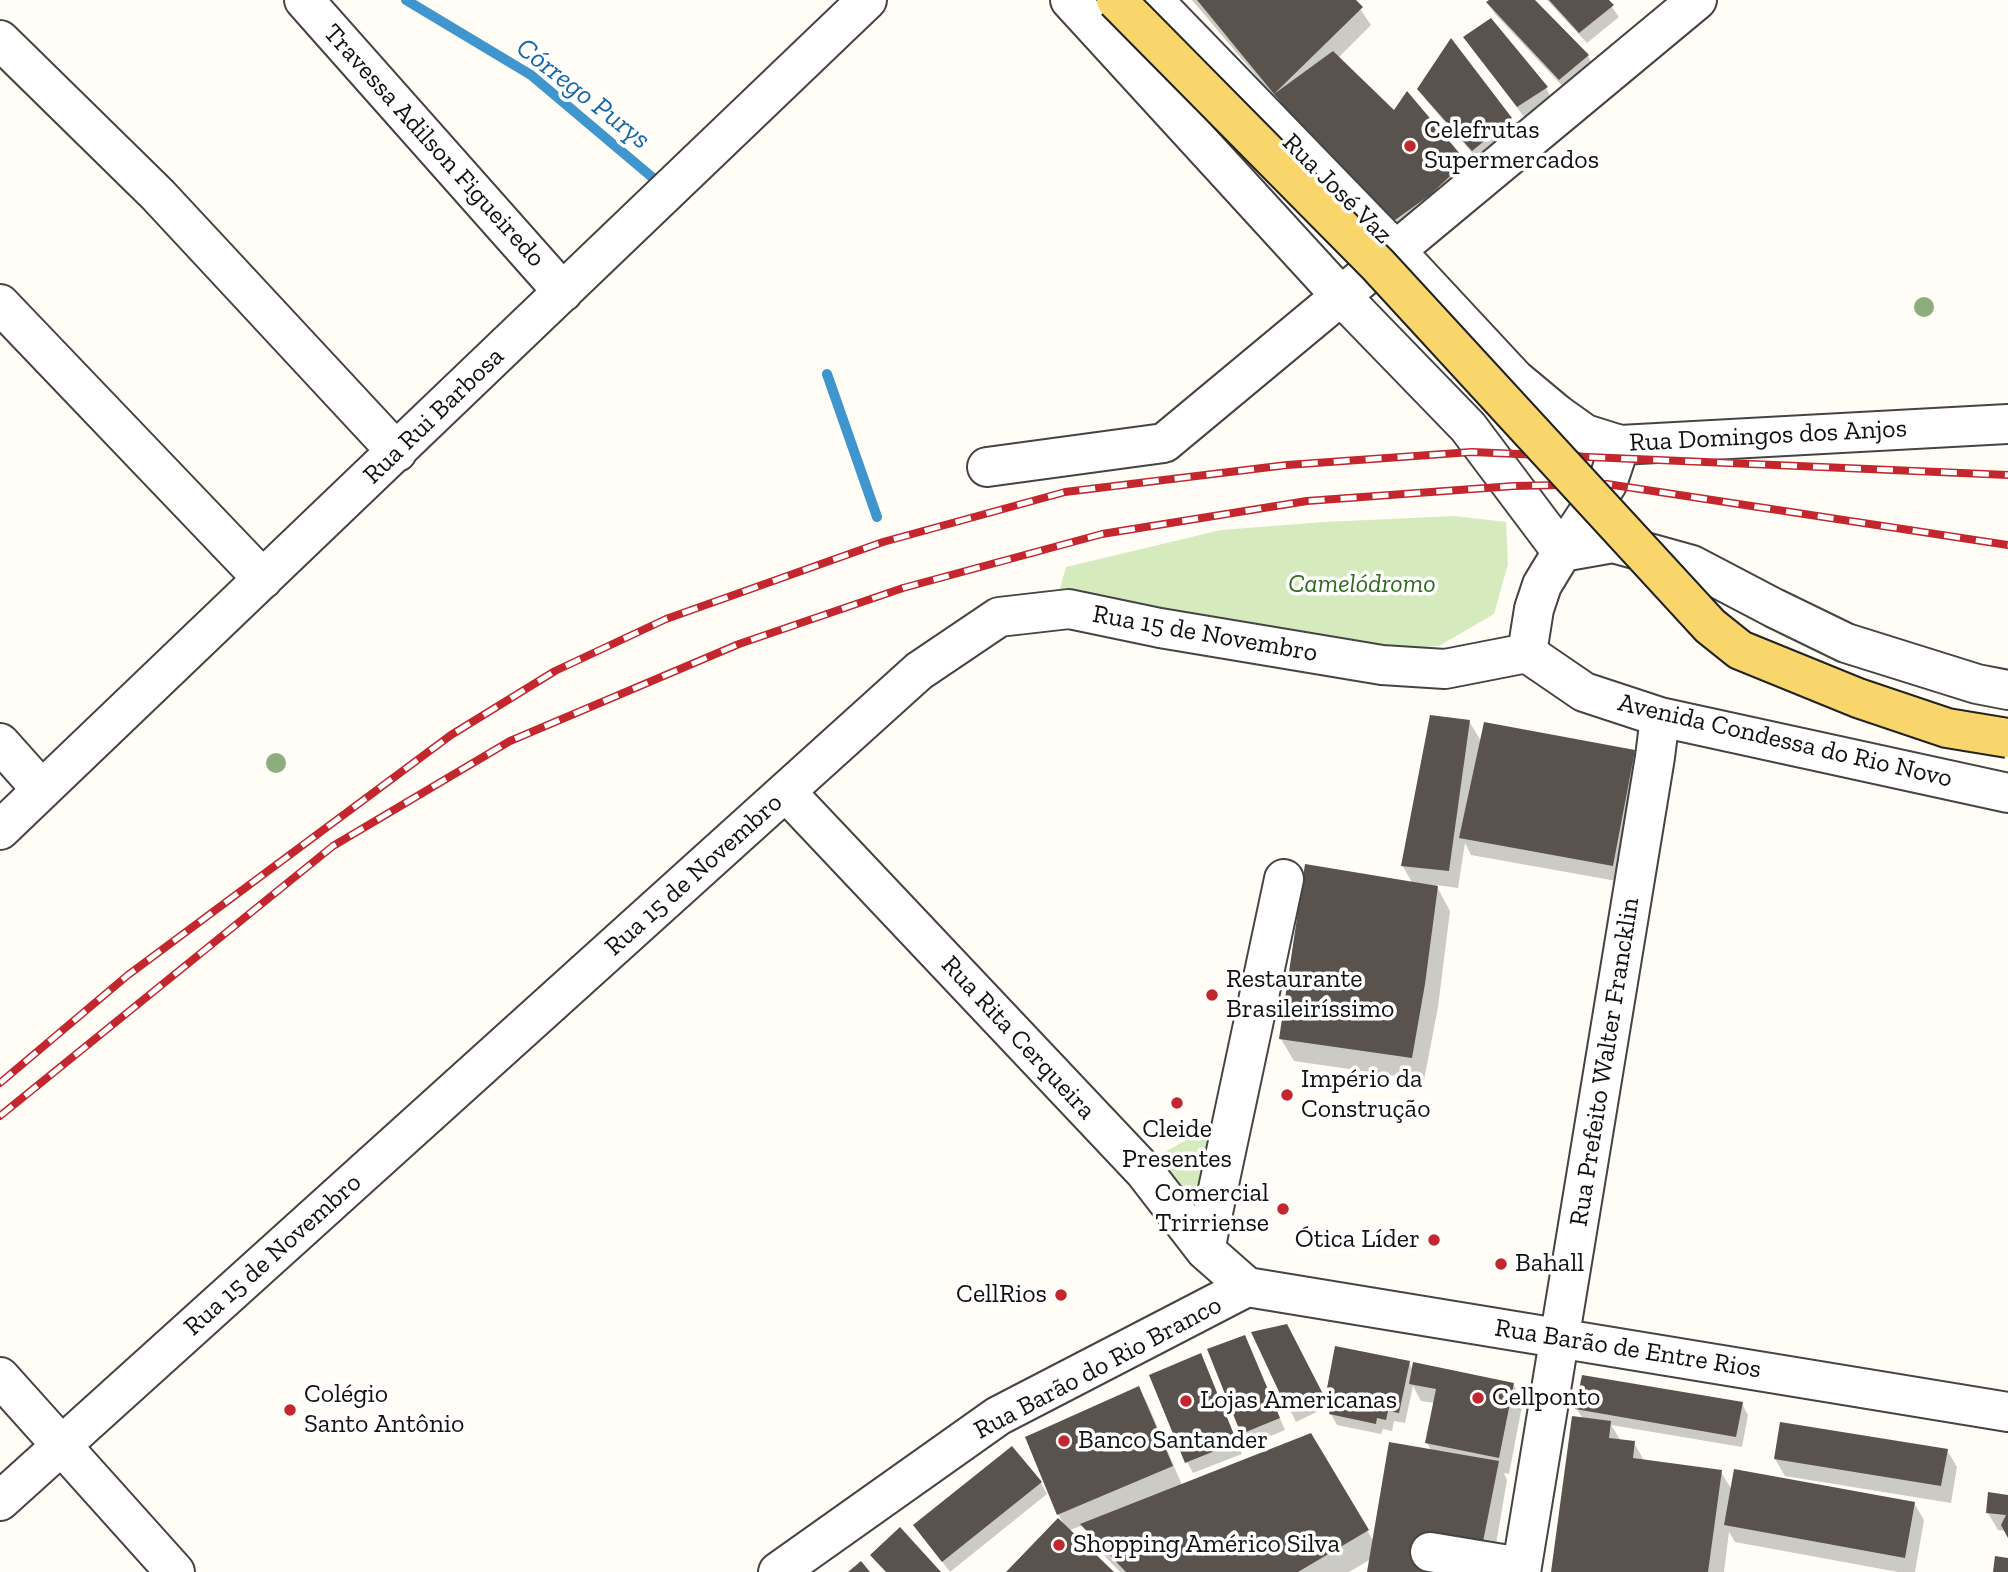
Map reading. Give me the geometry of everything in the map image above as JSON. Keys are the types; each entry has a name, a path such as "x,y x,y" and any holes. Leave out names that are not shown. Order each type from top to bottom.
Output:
{"main road":[{"path":"1116,0 1378,265 1710,626 1740,650 1858,698 1947,728 2008,738"}],"street":[{"name":"Travessa Adilson Figueiredo","path":"304,0 563,292"},
{"name":"Rua Rui Barbosa","path":"0,830 867,0"},
{"path":"1070,0 1341,296 1468,427 1562,552"},
{"name":"Rua José Vaz","path":"1153,0 1395,250 1697,0"},
{"path":"0,40 158,195 397,452"},
{"path":"987,467 1164,443 1395,250"},
{"name":"Rua Domingos dos Anjos","path":"1395,250 1515,379 1585,434 1620,445 2008,424"},
{"path":"0,304 263,579"},
{"path":"1527,653 1534,610 1542,584 1607,484 1620,445"},
{"path":"1562,552 1613,543 1692,565 1846,643 1978,684 2008,690"},
{"name":"Rua 15 de Novembro","path":"0,1501 919,671 999,617 1069,610 1382,665 1445,669 1527,653"},
{"name":"Avenida Condessa do Rio Novo","path":"1527,653 1584,692 1660,717 2008,793"},
{"name":"Rua Prefeito Walter Francklin","path":"1521,1570 1660,717"},
{"path":"0,743 42,790"},
{"name":"Rua Rita Cerqueira","path":"786,792 1144,1171 1205,1250 1247,1287"},
{"path":"1205,1250 1284,879"},
{"name":"Rua Barão de Entre Rios","path":"1247,1287 2008,1412"},
{"name":"Rua Barão do Rio Branco","path":"778,1572 999,1416 1247,1287"},
{"path":"0,1377 175,1572"},
{"path":"1430,1552 1521,1570"}],"green space":[{"name":"Camelódromo","path":"1454,516 1506,522 1508,564 1494,614 1439,646 1358,651 1058,595 1066,567 1221,530"},
{"path":"1215,1123 1199,1220 1161,1181 1162,1154"}],"building":[{"path":"1197,0 1356,0 1363,7 1274,94"},
{"path":"1535,0 1589,55 1559,80 1486,2"},
{"path":"1549,0 1609,0 1614,5 1579,33"},
{"path":"1491,18 1548,87 1517,107 1463,37"},
{"path":"1451,38 1512,118 1472,151 1417,89"},
{"path":"1333,51 1394,110 1407,91 1466,161 1430,195 1395,220 1369,199 1311,139 1274,94"},
{"path":"1430,715 1470,720 1449,871 1401,866"},
{"path":"1484,722 1635,750 1613,866 1459,838"},
{"path":"1305,864 1438,886 1412,1058 1279,1039"},
{"path":"1287,1324 1323,1394 1288,1411 1251,1332"},
{"path":"1245,1335 1280,1418 1241,1434 1207,1349"},
{"path":"1335,1346 1410,1361 1399,1413 1388,1411 1386,1420 1377,1418 1376,1424 1329,1414 1331,1405 1324,1404"},
{"path":"1201,1353 1237,1442 1185,1463 1149,1375"},
{"path":"1413,1362 1514,1383 1499,1458 1425,1443 1436,1389 1409,1384"},
{"path":"1582,1375 1743,1402 1736,1437 1575,1409"},
{"path":"1139,1386 1173,1466 1057,1515 1025,1437"},
{"path":"1572,1416 1611,1421 1609,1438 1635,1441 1633,1458 1722,1470 1708,1572 1551,1572"},
{"path":"1780,1422 1948,1449 1941,1486 1774,1459"},
{"path":"1311,1433 1369,1530 1298,1572 1126,1572 1080,1524"},
{"path":"1389,1442 1499,1461 1477,1572 1367,1572"},
{"path":"1012,1446 1042,1482 942,1562 913,1525"},
{"path":"1734,1469 1915,1502 1905,1558 1724,1525"},
{"path":"1988,1492 2008,1495 2008,1538 2001,1525 2006,1515 1986,1513"},
{"name":"Shopping Américo Silva","path":"1058,1518 1114,1572 1006,1572"},
{"path":"900,1527 941,1572 886,1572 870,1555"},
{"path":"1995,1556 2008,1558 2008,1572 1993,1572"},
{"path":"861,1561 870,1572 848,1572"}],"waterway":[{"name":"Córrego Purys","path":"406,0 531,75 659,183"},
{"name":"Córrego Purys","path":"827,374 877,517"}],"railway":[{"path":"0,1083 128,975 451,735 555,671 666,619 883,542 1065,492 1287,465 1472,452 2008,475"},
{"path":"0,1116 333,846 510,741 739,644 903,588 1102,534 1307,501 1514,486 1607,484 2008,545"}],"place":[{"name":"Celefrutas Supermercados","path":"1410,146"},
{"name":"Restaurante Brasileiríssimo","path":"1212,995"},
{"name":"Império da Construção","path":"1287,1095"},
{"name":"Cleide Presentes","path":"1177,1103"},
{"name":"Comercial Trirriense","path":"1283,1209"},
{"name":"Ótica Líder","path":"1434,1240"},
{"name":"Bahall","path":"1501,1264"},
{"name":"CellRios","path":"1061,1295"},
{"name":"Cellponto","path":"1478,1398"},
{"name":"Lojas Americanas","path":"1186,1401"},
{"name":"Colégio Santo Antônio","path":"290,1410"},
{"name":"Banco Santander","path":"1064,1441"},
{"name":"Shopping Américo Silva","path":"1059,1545"}]}
